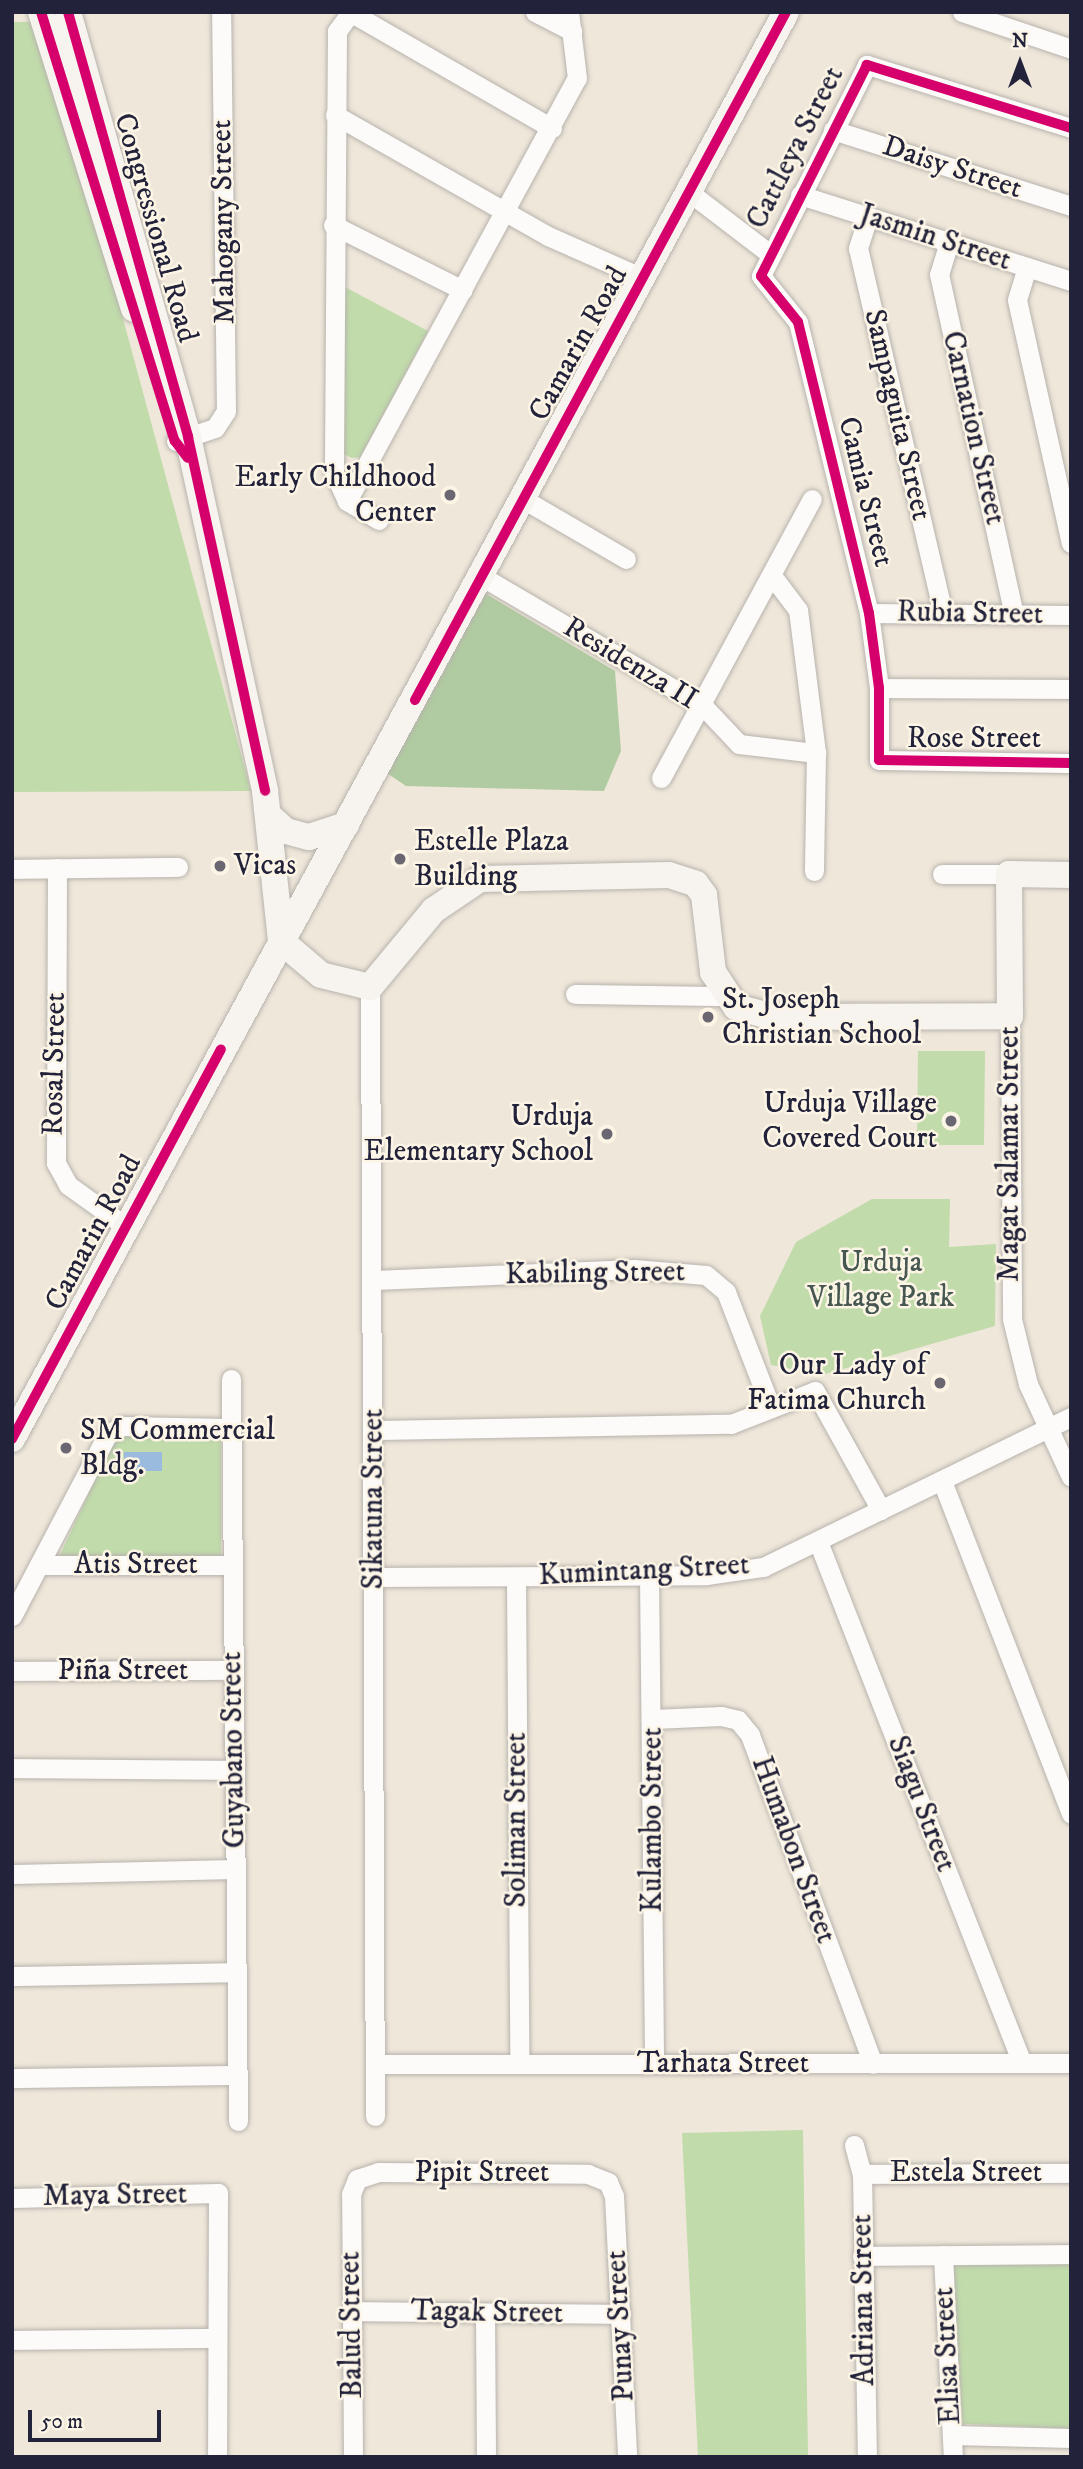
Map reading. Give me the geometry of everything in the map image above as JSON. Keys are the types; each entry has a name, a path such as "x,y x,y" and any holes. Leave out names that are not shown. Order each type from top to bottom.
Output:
{"main road":[{"name":"Congressional Road","path":"41,12 184,445"},
{"name":"Congressional Road","path":"68,12 184,445 270,826 281,941"},
{"name":"Camarin Road","path":"12,1439 125,1226 340,837 786,12"},
{"path":"270,826 300,850 340,837"},
{"path":"1009,874 1071,875"},
{"name":"Magat Salamat Street","path":"1009,874 1010,1016"},
{"path":"281,941 321,975 370,987 434,910 480,879 668,875 696,884 704,895 713,972 723,996 745,1011 774,1017 1010,1016"}],"street":[{"name":"Mahogany Street","path":"184,445 215,428 226,411 221,12"},
{"path":"379,520 347,501 334,473 333,225 337,31 350,12 552,128"},
{"path":"347,501 578,78 571,22 535,12"},
{"path":"962,12 1071,48"},
{"name":"Cattleya Street","path":"770,254 866,65 1071,128"},
{"path":"335,115 508,208 569,247 580,246 643,278"},
{"name":"Daisy Street","path":"833,130 1071,206"},
{"path":"690,190 770,254"},
{"name":"Jasmin Street","path":"800,195 1071,281"},
{"name":"Sampaguita Street","path":"868,217 858,248 943,614"},
{"path":"333,225 463,289"},
{"name":"Carnation Street","path":"949,242 939,274 1014,615"},
{"name":"Camia Street","path":"770,254 761,283 798,322 869,613 879,688 879,760"},
{"path":"1027,267 1017,300 1071,543"},
{"path":"523,499 626,559"},
{"path":"661,778 704,707 813,499"},
{"name":"Residenza II","path":"481,576 704,707 739,744 757,751 816,753"},
{"path":"773,577 797,610 816,753 814,872"},
{"name":"Rubia Street","path":"869,613 1071,615"},
{"path":"879,688 1071,689"},
{"name":"Rose Street","path":"879,760 1071,763"},
{"path":"12,869 178,867"},
{"name":"Rosal Street","path":"57,868 56,1163 68,1185 125,1226"},
{"path":"942,874 1009,874"},
{"name":"Sikatuna Street","path":"370,987 374,1280 375,2116"},
{"path":"575,994 723,996"},
{"name":"Magat Salamat Street","path":"1010,1016 1012,1319 1028,1384 1050,1427 1071,1478"},
{"name":"Kabiling Street","path":"374,1280 634,1269 706,1275 726,1292 771,1408"},
{"name":"Guyabano Street","path":"231,1379 238,2121"},
{"path":"374,1430 731,1424 808,1391 821,1395 881,1510"},
{"name":"Kumintang Street","path":"374,1577 649,1576 763,1567 819,1544 881,1510 1071,1417"},
{"path":"12,1616 113,1430 231,1428"},
{"path":"942,1481 1071,1814"},
{"name":"Siagu Street","path":"819,1544 1022,2063"},
{"name":"Atis Street","path":"40,1565 233,1565"},
{"name":"Kulambo Street","path":"649,1576 653,1720 654,2064"},
{"name":"Soliman Street","path":"516,1577 519,2064"},
{"name":"Piña Street","path":"12,1671 233,1670"},
{"name":"Humabon Street","path":"653,1720 721,1716 738,1720 750,1735 873,2064"},
{"path":"12,1768 235,1770"},
{"path":"12,1874 236,1870"},
{"path":"12,1976 236,1972"},
{"name":"Tarhata Street","path":"375,2064 1071,2063"},
{"path":"12,2078 237,2075"},
{"name":"Adriana Street","path":"854,2145 862,2174 867,2457"},
{"name":"Pipit Street","path":"351,2194 362,2175 391,2172 588,2174 608,2182 614,2196"},
{"name":"Estela Street","path":"862,2174 1071,2173"},
{"name":"Maya Street","path":"12,2198 218,2193 217,2338"},
{"name":"Balud Street","path":"351,2194 353,2457"},
{"name":"Punay Street","path":"614,2196 627,2457"},
{"path":"862,2256 1071,2254"},
{"name":"Elisa Street","path":"943,2255 953,2457"},
{"name":"Tagak Street","path":"352,2311 621,2314"},
{"path":"485,2313 486,2457"},
{"path":"12,2340 217,2338 217,2457"},
{"path":"953,2435 1071,2438"}],"green space":[{"path":"12,22 34,22 96,219 251,791 12,792"},
{"path":"343,286 428,331 361,457 352,458 342,453"},
{"path":"478,589 615,671 621,751 604,791 406,786 381,769"},
{"name":"Urduja Village Covered Court","path":"918,1051 985,1051 984,1145 917,1145"},
{"name":"Urduja Village Park","path":"872,1199 950,1199 949,1247 996,1244 995,1326 822,1375 771,1365 760,1316 796,1242"},
{"path":"116,1435 221,1435 221,1556 59,1557"},
{"path":"803,2130 808,2457 698,2457 682,2133"},
{"path":"938,2253 1071,2256 1071,2429 949,2423"}],"water":[{"path":"124,1452 162,1452 162,1471 124,1471"}],"cycle path":[{"path":"41,12 175,441 188,458"},
{"path":"68,12 188,437 265,791"},
{"path":"415,700 786,12"},
{"path":"1071,128 867,65 761,276 798,322 869,613 879,688 879,760 1071,763"},
{"path":"12,1439 221,1050"}],"place":[{"name":"Early Childhood Center","path":"450,495"},
{"name":"Estelle Plaza Building","path":"400,859"},
{"name":"Vicas","path":"220,866"},
{"name":"St. Joseph Christian School","path":"708,1017"},
{"name":"Urduja Village Covered Court","path":"951,1121"},
{"name":"Urduja Elementary School","path":"607,1134"},
{"name":"Our Lady of Fatima Church","path":"940,1383"},
{"name":"SM Commercial Bldg.","path":"66,1448"}]}
